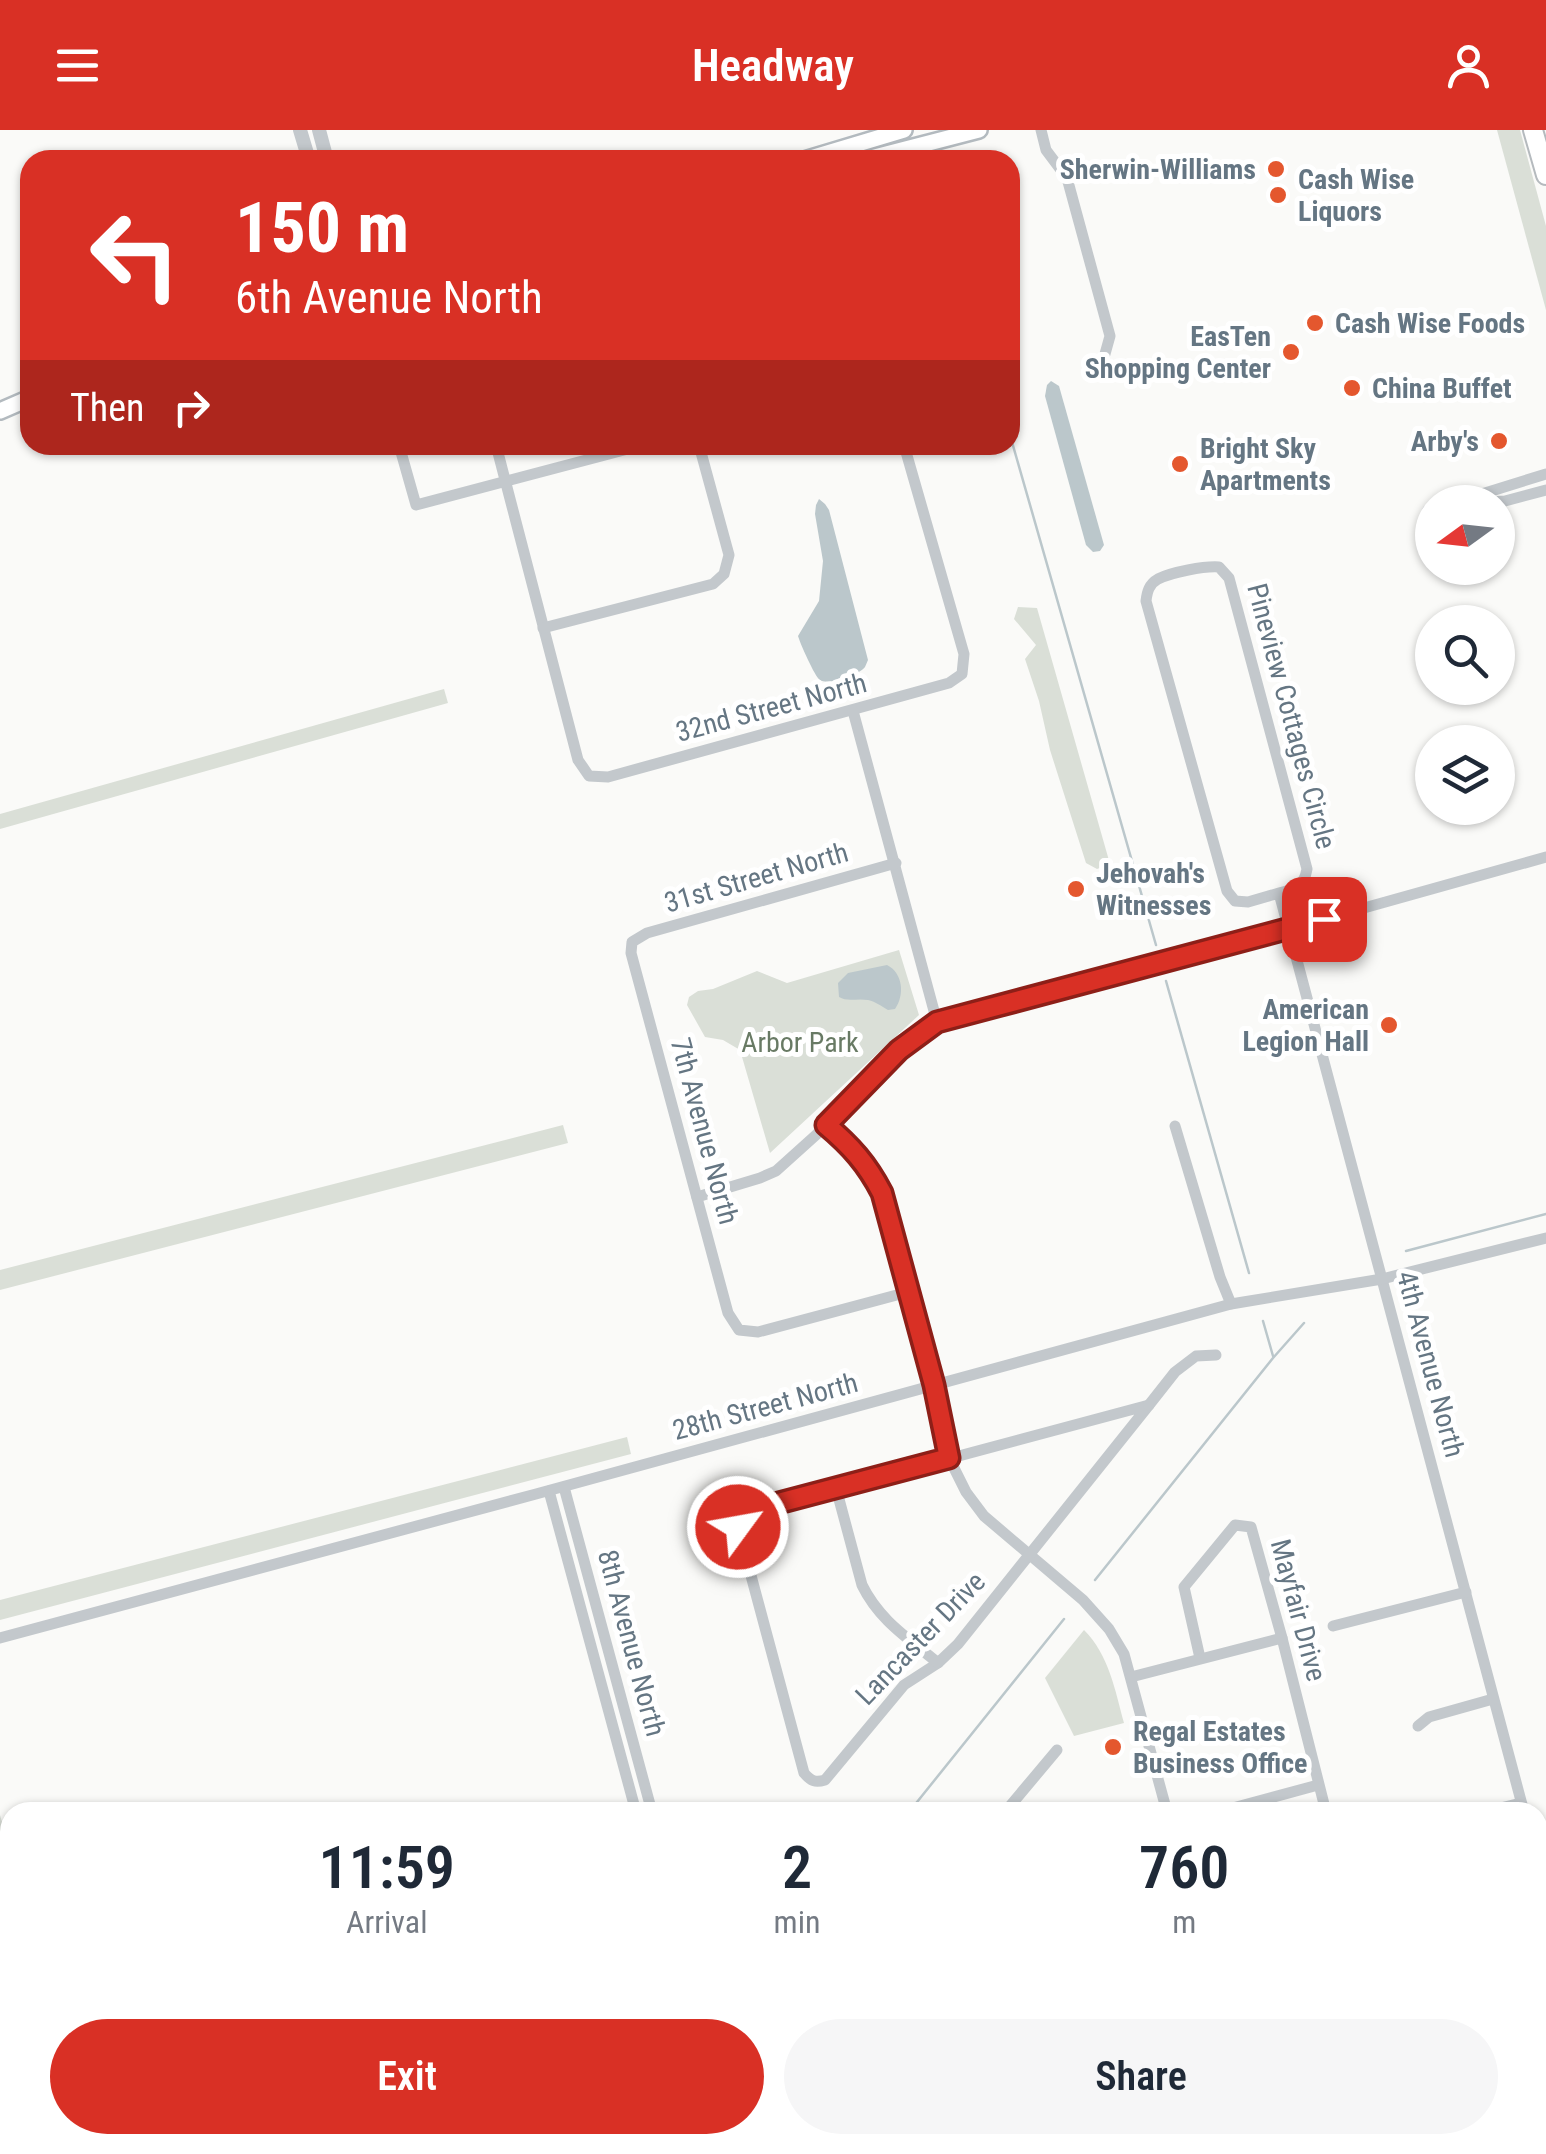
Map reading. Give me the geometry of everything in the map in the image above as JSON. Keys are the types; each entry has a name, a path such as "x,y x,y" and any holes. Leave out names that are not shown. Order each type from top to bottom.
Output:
{"main road":[{"path":"837,150 904,130"},
{"path":"901,150 978,130"},
{"path":"1533,130 1546,175"}],"street":[{"path":"1041,130 1046,150 1067,178 1110,336 1105,354"},
{"path":"402,455 416,504 605,455"},
{"path":"498,455 543,628 713,584 724,574 729,555 702,455"},
{"name":"32nd Street North","path":"543,628 578,760 590,776 608,777 949,684 962,674 964,654 907,455"},
{"path":"1511,485 1546,474"},
{"path":"1515,498 1546,490"},
{"name":"Pineview Cottages Circle","path":"1206,566 1219,567 1229,578 1307,869 1305,880 1297,888 1279,893 1235,902 1227,892 1146,601 1147,590 1157,580 1206,566"},
{"path":"853,711 937,1022"},
{"path":"698,1197 776,1171 899,1050 937,1022 1546,858"},
{"name":"31st Street North","path":"632,942 647,934 896,863"},
{"path":"1279,893 1289,929"},
{"name":"4th Avenue North","path":"1289,929 1520,1802"},
{"name":"7th Avenue North","path":"632,942 634,965 728,1313 740,1330 758,1332 908,1292"},
{"path":"826,1125 851,1144 882,1193 934,1385 949,1458 966,1492 984,1516 1083,1600 1110,1629 1131,1676 1164,1802"},
{"path":"1175,1126 1231,1304"},
{"name":"28th Street North","path":"0,1638 1231,1304 1382,1279 1546,1238"},
{"name":"Lancaster Drive","path":"1149,1404 746,1512 738,1527 804,1773 810,1780 825,1780 904,1684 938,1663 958,1644 1175,1372 1196,1356 1216,1355"},
{"name":"8th Avenue North","path":"564,1487 649,1802"},
{"path":"836,1488 868,1598 876,1611 938,1663"},
{"name":"8th Avenue North","path":"549,1491 633,1802"},
{"name":"Mayfair Drive","path":"1200,1658 1184,1587 1235,1525 1251,1527 1323,1802"},
{"path":"1333,1626 1466,1592"},
{"path":"1131,1676 1282,1638"},
{"path":"1418,1726 1429,1717 1494,1699"},
{"path":"1013,1802 1057,1750"},
{"path":"1254,1802 1318,1784"}],"green space":[{"path":"1497,130 1520,130 1546,226 1546,310"},
{"path":"1018,607 1037,608 1110,864 1097,869 1086,863 1050,750 1025,659 1036,645 1014,619"},
{"path":"444,689 448,703 0,829 0,814"},
{"name":"Arbor Park","path":"899,950 919,1015 770,1153 740,1050 723,1040 705,1037 687,1005 689,997 757,971 787,983"},
{"path":"563,1125 568,1143 0,1290 0,1270"},
{"path":"627,1437 631,1454 0,1620 0,1600"},
{"path":"1084,1630 1105,1662 1124,1723 1074,1736 1045,1678"}],"shaded area":[{"path":"1051,381 1059,386 1104,545 1100,551 1093,552 1086,545 1045,396"},
{"path":"819,499 829,510 868,660 857,673 830,682 818,678 798,636 819,601 823,561 815,514"},
{"path":"887,965 901,985 895,1009 888,1010 868,1000 839,997 838,983 848,973"}],"waterway":[{"path":"1016,455 1156,945"},
{"path":"1166,981 1249,1273"},
{"path":"1406,1251 1546,1214"},
{"path":"1263,1321 1273,1356"},
{"path":"1095,1580 1304,1323"},
{"path":"917,1802 1064,1619"}],"place":[{"name":"Sherwin-Williams","path":"1276,169"},
{"name":"Cash Wise Liquors","path":"1278,195"},
{"name":"Cash Wise Foods","path":"1315,323"},
{"name":"EasTen Shopping Center","path":"1291,352"},
{"name":"China Buffet","path":"1352,388"},
{"name":"Arby's","path":"1499,441"},
{"name":"Bright Sky Apartments","path":"1180,464"},
{"name":"Jehovah's Witnesses","path":"1076,889"},
{"name":"American Legion Hall","path":"1389,1025"},
{"name":"Regal Estates Business Office","path":"1113,1747"}],"route":[{"path":"738,1527 746,1512 752,1510 949,1458 934,1385 882,1193 851,1144 826,1125 899,1050 937,1022 1324,919"}]}
